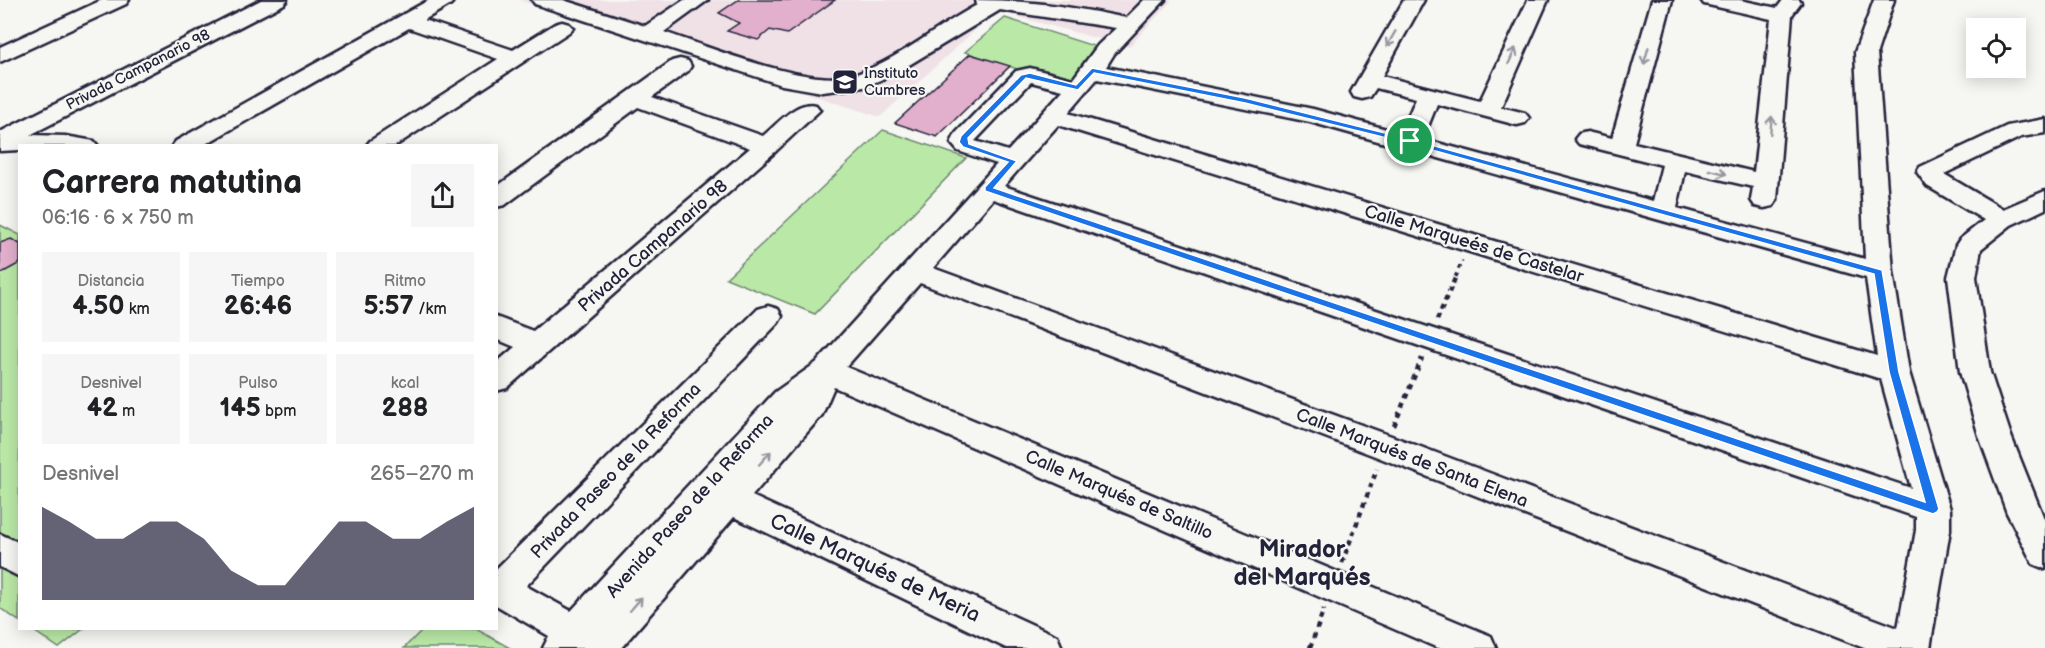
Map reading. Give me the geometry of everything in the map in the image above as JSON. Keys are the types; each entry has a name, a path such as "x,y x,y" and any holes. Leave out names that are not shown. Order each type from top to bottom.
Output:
{"street":[{"path":"0,55 119,0"},
{"name":"Privada Campanario 98","path":"0,143 277,0"},
{"path":"188,144 444,0"},
{"path":"542,0 790,80 822,85 856,82 886,69 1002,1"},
{"path":"648,34 698,0"},
{"path":"963,0 1088,8 1131,24"},
{"name":"Avenida Paseo de la Reforma","path":"587,644 717,494 811,407 826,371 1053,116 1106,50 1155,0"},
{"path":"1414,0 1365,85 1429,94 1517,118"},
{"path":"1488,110 1538,0"},
{"path":"1621,147 1662,0"},
{"path":"1587,139 1675,161 1765,192 1786,9 1711,0"},
{"path":"1884,0 1866,51 1879,272 1894,372 1933,509 1933,530 1912,648"},
{"path":"407,21 515,58"},
{"path":"381,144 562,28"},
{"path":"498,197 680,66"},
{"path":"1013,161 966,146 963,142 964,138 1024,76 1085,79 1245,100 1410,141 1879,272"},
{"path":"1410,141 1429,94"},
{"path":"636,99 768,146"},
{"name":"Privada Campanario 98","path":"499,374 538,345 808,110"},
{"name":"Calle Marqueés de Castelar","path":"1053,116 1894,372"},
{"path":"2002,219 1936,181 1929,172 2015,131 2045,126"},
{"path":"0,143 36,141 76,144"},
{"path":"1663,212 1675,161"},
{"path":"0,164 18,162"},
{"path":"988,189 1933,509"},
{"path":"2045,199 2002,219 1969,245 1962,277 1975,372 1995,436 2024,513 2045,554"},
{"name":"Calle Marqués de Santa Elena","path":"915,272 1386,447 1907,648"},
{"name":"Privada Paseo de la Reforma","path":"587,644 500,589 768,316"},
{"path":"498,328 538,345"},
{"name":"Calle Marqués de Saltillo","path":"826,371 1478,648"},
{"name":"Calle Marqués de Meria","path":"717,494 1044,648"},
{"path":"0,549 18,561"}],"shaded area":[{"name":"Instituto Cumbres","path":"519,0 1172,0 1129,47 996,11 880,117"}],"green space":[{"path":"1005,18 1106,50 1070,86 965,52"},
{"path":"883,130 966,158 815,314 726,278"},
{"path":"0,225 18,234 18,620 0,608"},
{"path":"32,630 82,630 59,648"},
{"path":"422,630 478,630 510,648 404,648"}],"building":[{"path":"738,0 835,0 787,34 770,30 758,40 727,31 739,23 719,13"},
{"path":"970,54 1010,66 937,137 895,123"},
{"path":"11,239 18,243 18,264 0,274 0,243"}],"place":[{"name":"Instituto Cumbres","path":"845,82"}],"district":[{"name":"Mirador del Marqués","path":"1302,563"}],"route":[{"path":"1092,71 1245,100 1410,141 1879,272 1894,372 1933,509 988,189 1013,161 966,146 963,142 964,138 1024,76 1030,75 1078,87 1092,71"}]}
